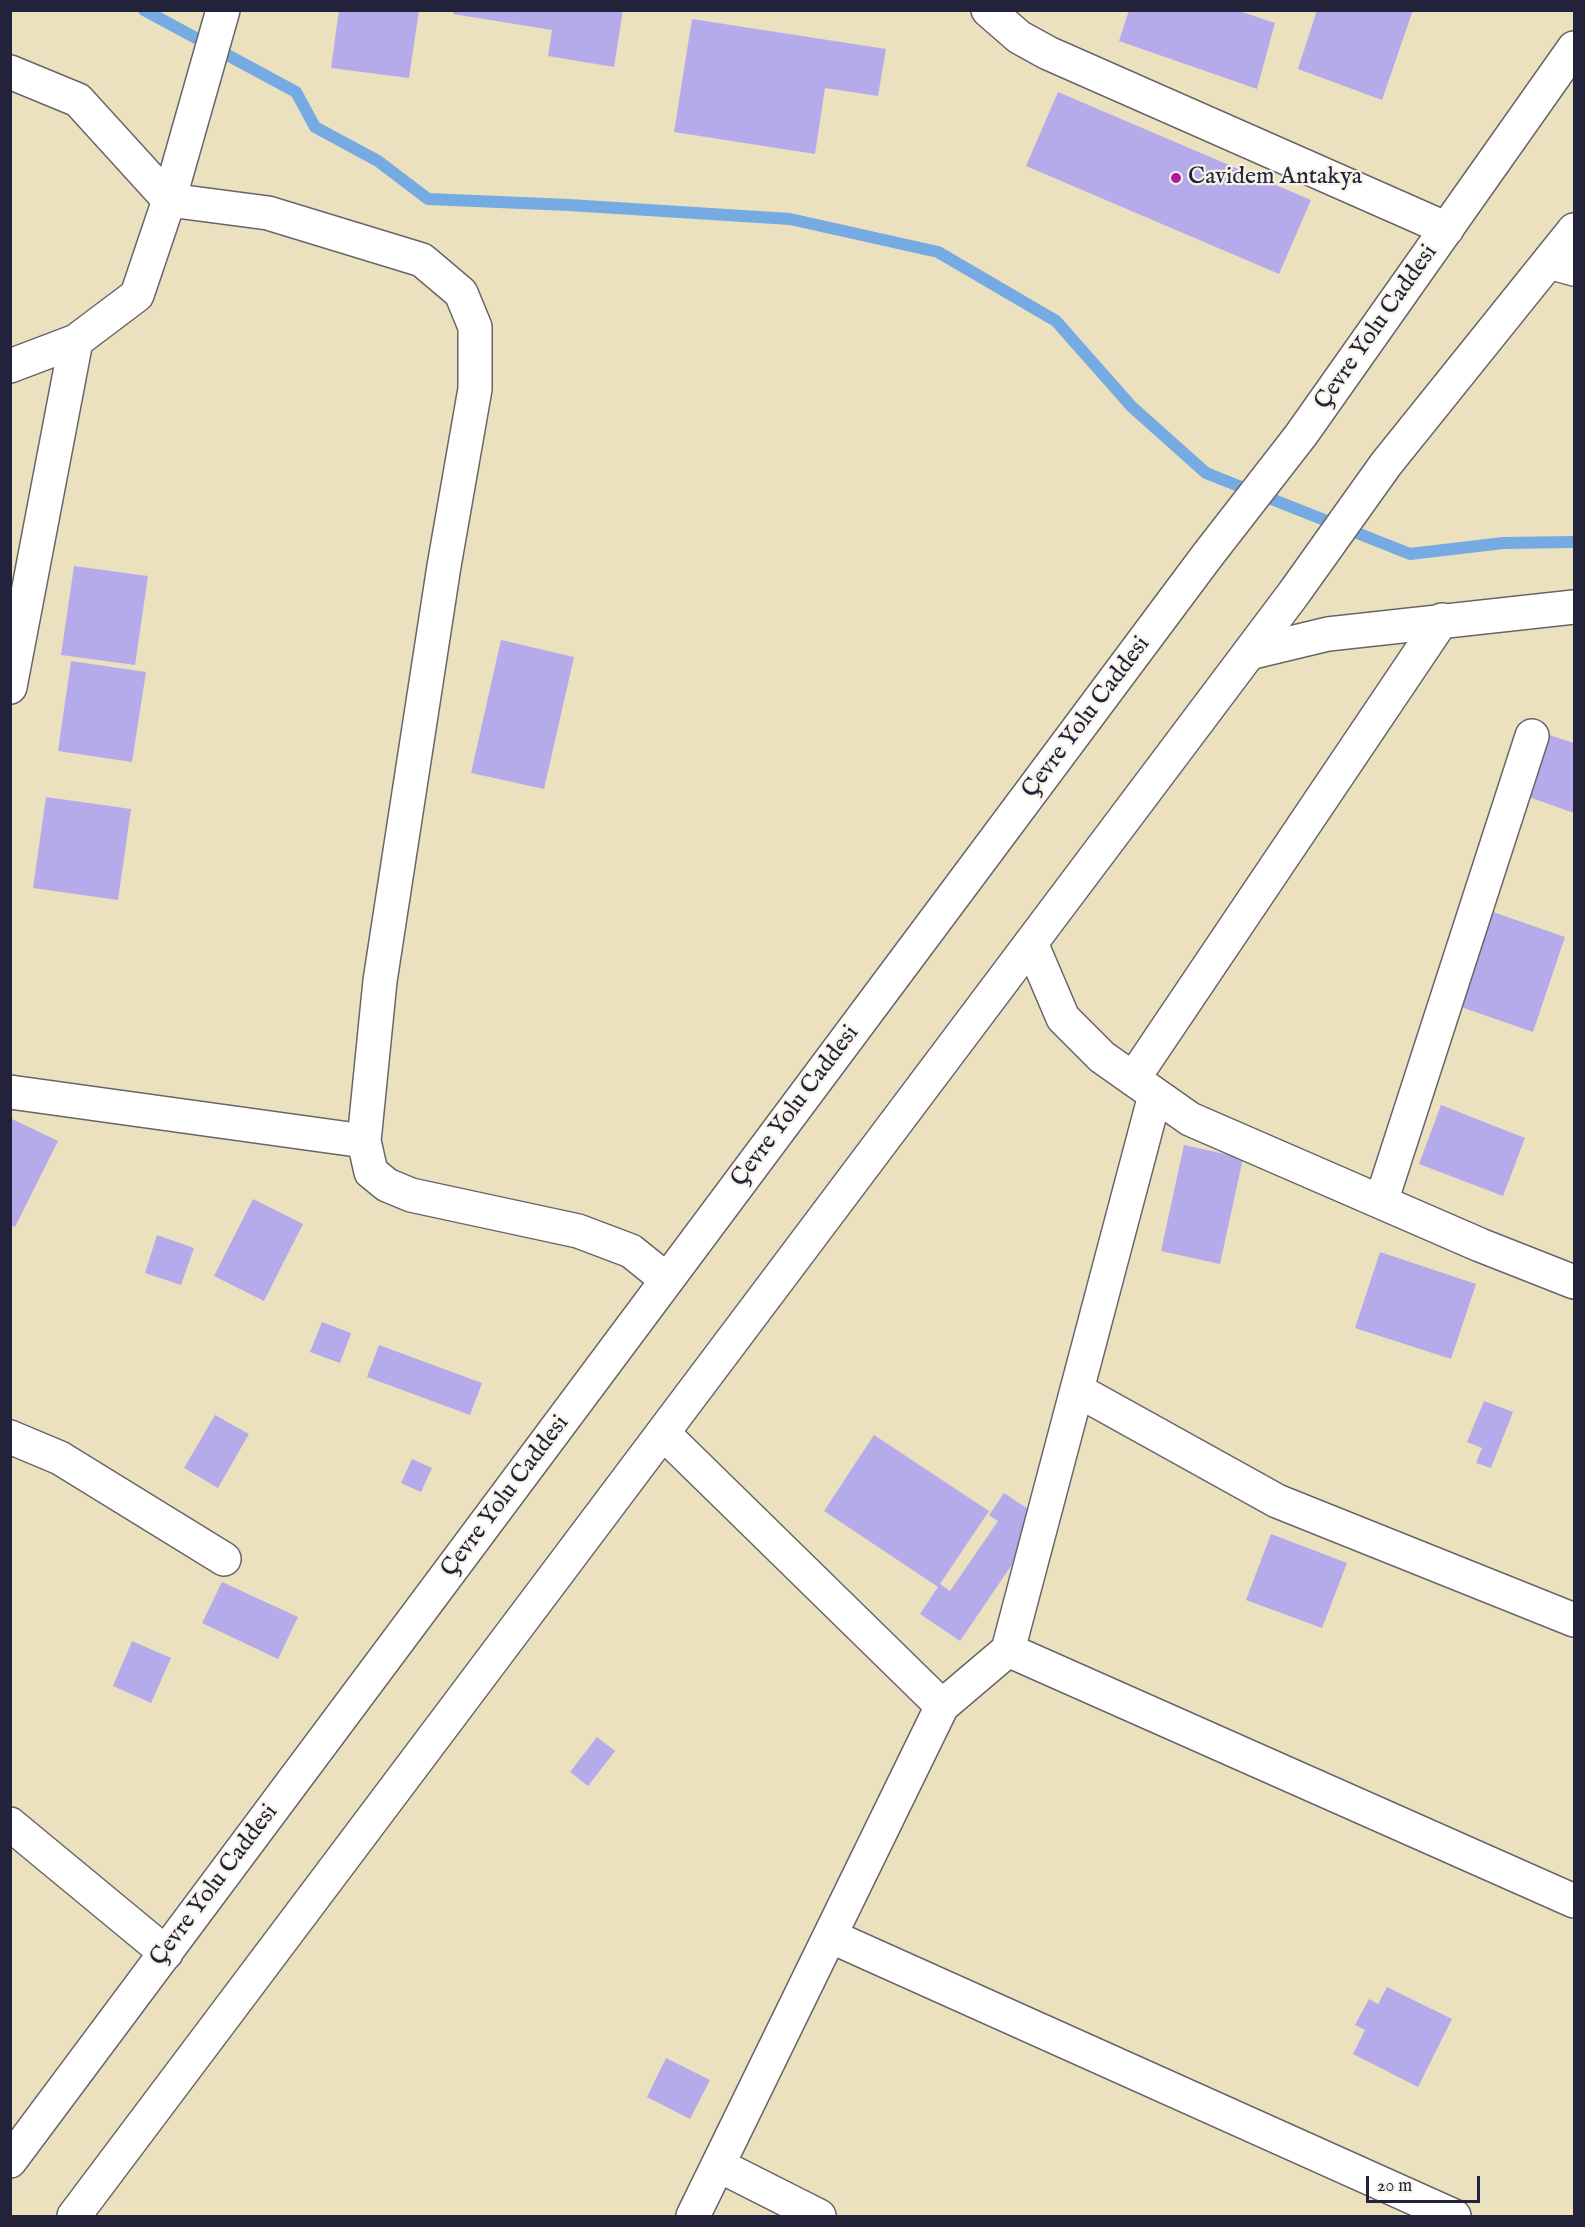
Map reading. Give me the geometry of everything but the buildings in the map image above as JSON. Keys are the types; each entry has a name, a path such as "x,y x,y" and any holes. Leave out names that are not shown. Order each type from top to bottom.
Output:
{"main road":[{"path":"10,366 76,341 137,295 169,200 223,10"},
{"path":"988,10 1019,37 1048,53 1447,229"},
{"name":"Çevre Yolu Caddesi","path":"10,2161 1207,556 1301,435 1575,48"},
{"path":"10,72 78,100 169,200 268,213 422,260 461,293 475,327 475,388 444,566 381,981 364,1142 371,1172 387,1185 411,1195 578,1231 631,1251 667,1280"},
{"path":"74,2217 1294,593 1386,464 1562,266 1575,230"},
{"path":"10,687 76,341"},
{"path":"1249,653 1328,634 1575,607"},
{"path":"693,2217 942,1706 1008,1650 1077,1389 1144,1087 1442,620"},
{"path":"1381,1202 1532,736"},
{"path":"1031,943 1063,1018 1102,1057 1190,1119 1480,1245 1575,1282"},
{"path":"10,1092 364,1142"},
{"path":"1077,1389 1277,1501 1575,1620"},
{"path":"663,1433 942,1706"},
{"path":"10,1437 60,1458 224,1559"},
{"path":"1008,1650 1575,1901"},
{"path":"10,1824 166,1953"},
{"path":"830,1936 1454,2217"},
{"path":"718,2165 819,2217"}],"waterway":[{"path":"144,10 296,92 315,127 378,161 428,199 790,219 938,252 1056,321 1132,407 1206,473 1410,554 1503,543 1574,542"}],"place":[{"name":"Cavidem Antakya","path":"1176,178"}]}
